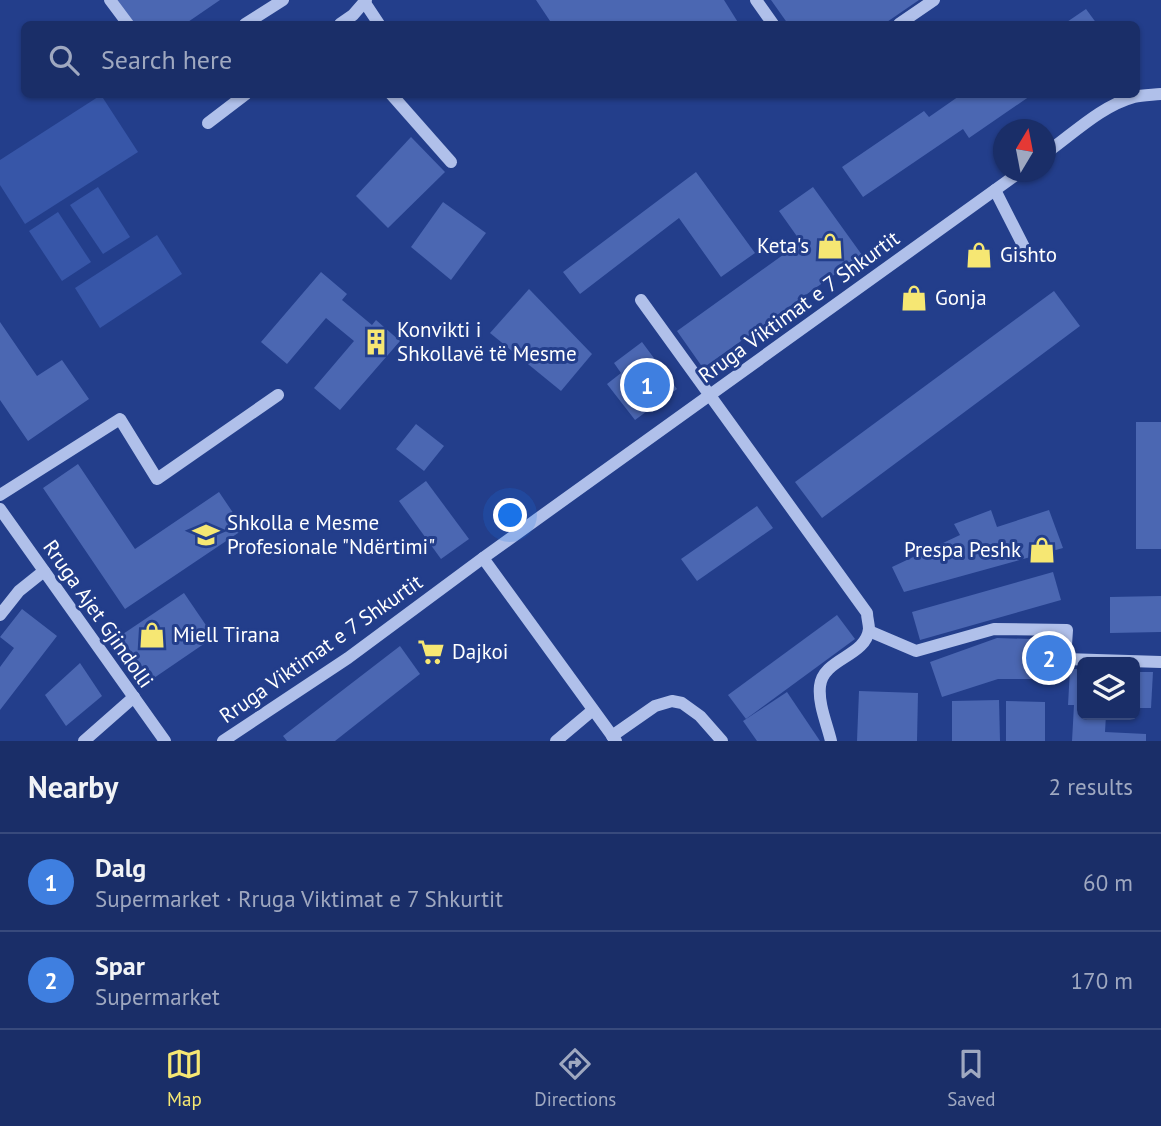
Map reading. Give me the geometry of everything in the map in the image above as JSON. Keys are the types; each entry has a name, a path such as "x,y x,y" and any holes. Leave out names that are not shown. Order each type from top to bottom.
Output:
{"street":[{"path":"110,0 126,21"},
{"path":"250,21 283,0"},
{"path":"756,0 772,21"},
{"path":"903,21 934,0"},
{"path":"344,21 366,2 377,21"},
{"path":"1140,96 1161,94"},
{"path":"208,123 241,98"},
{"path":"395,98 451,162"},
{"path":"1056,145 1107,109 1131,98"},
{"name":"Rruga Viktimat e 7 Shkurtit","path":"223,741 348,658 1006,182"},
{"path":"995,190 1024,247"},
{"path":"641,300 867,613 869,631 862,644 827,669 820,685 831,741"},
{"path":"0,495 120,419 158,479 278,395"},
{"name":"Rruga Ajet Gjindolli","path":"0,509 165,741"},
{"path":"483,558 614,738 654,706 672,701 700,716 722,741"},
{"path":"0,615 19,591 44,571"},
{"path":"869,631 915,651 994,629 1067,630 1065,659 1161,662"},
{"path":"84,741 134,697"},
{"path":"556,741 593,710"}],"shaded area":[{"path":"96,98 103,98 138,152 25,224 0,185 0,160"},
{"path":"98,187 130,237 103,254 70,205"},
{"path":"58,212 91,262 62,281 29,231"},
{"path":"157,235 182,274 100,328 75,288"}],"building":[{"path":"116,0 220,0 189,21 131,21"},
{"path":"536,0 724,0 737,21 550,21"},
{"path":"771,0 919,0 888,21 786,21"},
{"path":"1086,9 1095,21 1068,21"},
{"path":"956,98 1027,98 969,138 963,129 863,197 842,167 924,111 929,117"},
{"path":"411,137 445,172 388,228 356,196"},
{"path":"696,172 755,253 721,277 679,218 580,294 563,272"},
{"path":"813,187 862,255 703,368 677,331 801,242 779,211"},
{"path":"443,202 486,233 451,280 411,247"},
{"name":"Konvikti i Shkollavë të Mesme","path":"321,272 347,294 342,300 372,325 376,320 400,341 340,410 314,388 354,341 326,318 287,364 261,342"},
{"path":"529,289 592,354 561,391 490,333"},
{"path":"1054,291 1080,326 822,518 795,482"},
{"path":"0,322 37,376 62,360 89,399 28,441 0,400"},
{"path":"642,342 677,389 635,420 607,384 621,373 614,363"},
{"path":"1136,422 1161,422 1161,549 1136,549"},
{"path":"416,424 444,446 424,471 396,449"},
{"name":"Shkolla e Mesme Profesionale \"Ndërtimi\"","path":"78,464 135,549 219,492 244,529 125,609 43,488"},
{"path":"426,481 469,539 441,559 399,501"},
{"path":"757,506 773,528 697,581 681,559"},
{"path":"991,510 997,527 1049,510 1063,548 904,592 892,567 960,535 954,524"},
{"path":"1053,572 1061,600 920,640 912,612"},
{"path":"184,593 214,637 151,680 120,636"},
{"path":"1161,596 1161,632 1110,633 1110,597"},
{"path":"22,609 57,636 0,710 0,667 14,648 0,637"},
{"path":"837,615 855,639 746,719 728,695"},
{"path":"997,638 1060,640 1059,679 998,679 942,697 930,662"},
{"path":"400,646 420,674 335,741 287,741 283,736"},
{"path":"80,663 102,696 66,726 45,695"},
{"path":"1070,669 1077,669 1077,720 1106,720 1105,732 1146,734 1146,741 1072,741 1074,705 1068,705"},
{"path":"1140,672 1153,672 1151,708 1140,708"},
{"path":"859,691 918,693 917,741 857,741"},
{"path":"787,692 820,741 757,741 743,721"},
{"path":"999,700 1000,741 952,741 952,701"},
{"path":"1006,701 1045,702 1045,741 1006,741"}],"place":[{"name":"Keta's","path":"830,246"},
{"name":"Gishto","path":"979,255"},
{"name":"Gonja","path":"914,298"},
{"name":"Konvikti i Shkollavë të Mesme","path":"376,342"},
{"name":"Dalg","path":"647,385"},
{"name":"Shkolla e Mesme Profesionale \"Ndërtimi\"","path":"206,535"},
{"name":"Prespa Peshk","path":"1042,550"},
{"name":"Miell Tirana","path":"152,635"},
{"name":"Dajkoi","path":"431,652"},
{"name":"Spar","path":"1049,658"}]}
